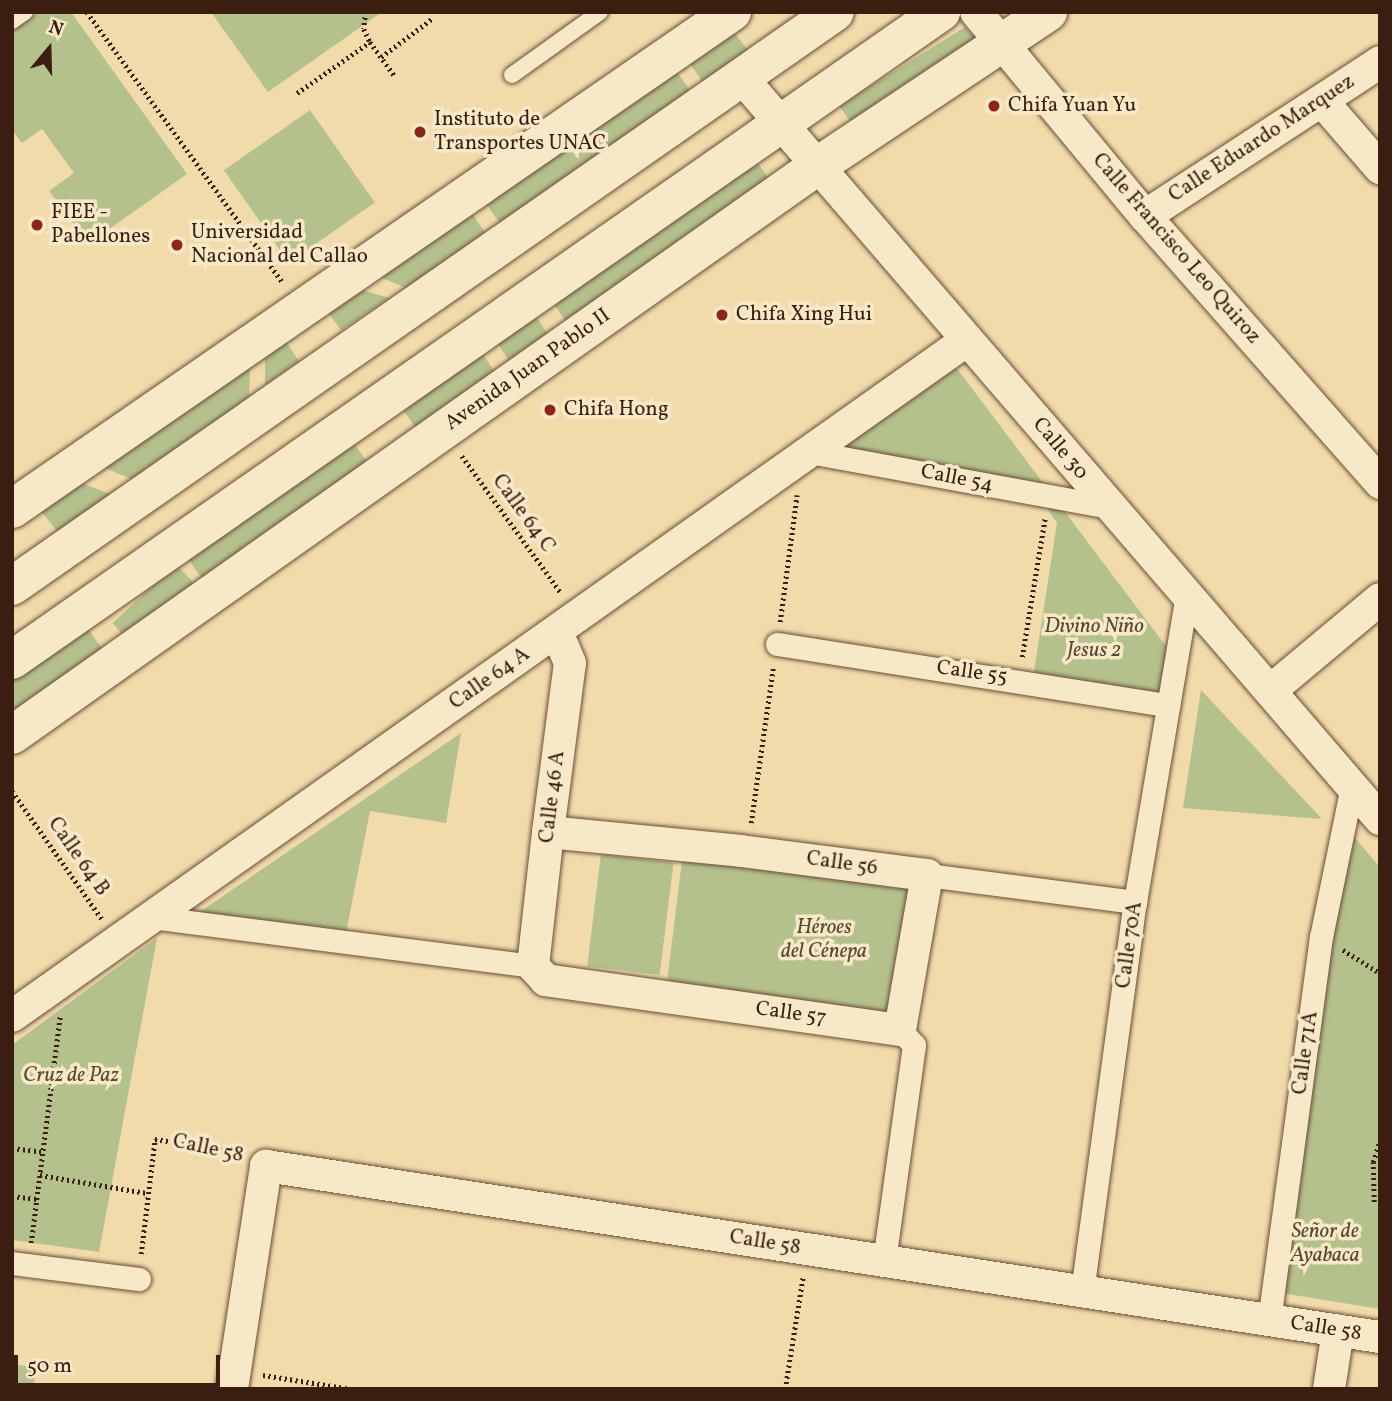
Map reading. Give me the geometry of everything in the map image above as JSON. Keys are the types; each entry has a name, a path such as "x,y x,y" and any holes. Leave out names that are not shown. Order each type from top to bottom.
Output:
{"street":[{"path":"12,509 732,12"},
{"path":"12,586 835,12"},
{"path":"12,660 941,12"},
{"name":"Calle Francisco Leo Quiroz","path":"976,12 1145,216 1380,483"},
{"name":"Avenida Juan Pablo II","path":"12,734 816,167 1048,12"},
{"name":"Calle Eduardo Marquez","path":"1145,216 1380,62"},
{"name":"Calle 30","path":"742,78 1186,599 1380,819"},
{"path":"1322,101 1380,168"},
{"name":"Calle 64 A","path":"12,1016 567,624 804,451 967,340"},
{"name":"Calle 54","path":"804,451 1109,507"},
{"name":"Calle 70A","path":"1082,1292 1135,902 1186,599"},
{"path":"1269,691 1380,599"},
{"name":"Calle 46 A","path":"533,966 570,663 567,624"},
{"name":"Calle 55","path":"777,644 1168,705"},
{"name":"Calle 71A","path":"1269,1321 1321,937 1352,786"},
{"name":"Calle 56","path":"548,832 741,850 1135,902"},
{"path":"884,1261 914,1045 900,1030 927,876"},
{"path":"151,917 533,966"},
{"name":"Calle 57","path":"533,966 546,981 900,1030"},
{"path":"234,1379 266,1166"},
{"name":"Calle 58","path":"266,1166 1380,1337"},
{"path":"20,1264 139,1279"},
{"path":"1329,1389 1338,1331"}],"lane":[{"path":"12,21 24,12"},
{"path":"512,75 600,12"}],"path":[{"path":"88,12 301,309"},
{"path":"366,12 364,29 394,75"},
{"path":"382,57 433,18"},
{"path":"297,93 370,41"},
{"name":"Calle 64 C","path":"443,430 567,624"},
{"path":"1018,680 1049,496"},
{"name":"Calle 64 B","path":"12,791 118,941"},
{"path":"1321,937 1380,973"},
{"path":"20,1264 37,1199 65,979"},
{"name":"Calle 58","path":"146,1193 155,1139 241,1152 266,1166"},
{"path":"1374,1202 1373,1162 1380,1141"},
{"path":"12,1148 43,1152"},
{"path":"40,1175 146,1193 139,1279"},
{"path":"12,1196 37,1199"},
{"path":"785,1389 807,1250"},
{"path":"234,1379 351,1389"}],"green space":[{"path":"38,12 71,12 187,174 88,244 49,191 74,173 42,129 22,143 12,130 12,31"},
{"path":"211,12 382,12 268,92"},
{"path":"965,27 982,46 857,130 839,106"},
{"path":"732,30 748,50 706,87 688,61"},
{"path":"675,69 694,96 504,229 485,202"},
{"path":"310,110 375,203 289,263 224,170"},
{"path":"758,163 775,188 569,327 552,302"},
{"path":"471,212 489,238 413,291 378,276"},
{"path":"358,289 389,298 341,330 327,311"},
{"path":"535,315 553,342 514,368 496,341"},
{"path":"286,342 299,361 265,385 265,358"},
{"path":"481,352 500,379 420,435 402,408"},
{"name":"Divino Niño Jesus 2","path":"946,354 1175,658 1153,704 1032,684 1057,523 1039,496 831,455"},
{"path":"250,366 249,404 138,482 103,467"},
{"path":"353,442 372,469 206,585 188,558"},
{"path":"81,483 118,497 61,536 40,510"},
{"path":"176,564 199,588 135,647 112,623"},
{"path":"85,625 104,651 12,717 12,678"},
{"path":"1201,690 1322,819 1183,808"},
{"path":"461,733 446,823 370,811 345,938 191,918"},
{"name":"Señor de Ayabaca","path":"1342,823 1380,867 1380,1309 1262,1290"},
{"name":"Héroes del Cénepa","path":"684,844 927,874 909,1025 665,995"},
{"path":"601,854 673,863 660,975 587,966"},
{"name":"Cruz de Paz","path":"157,938 99,1252 12,1240 12,1045"},
{"path":"12,1364 37,1368 33,1389 12,1389"}],"place":[{"name":"Chifa Yuan Yu","path":"994,106"},
{"name":"Instituto de Transportes UNAC","path":"420,132"},
{"name":"FIEE - Pabellones","path":"37,225"},
{"name":"Universidad Nacional del Callao","path":"177,245"},
{"name":"Chifa Xing Hui","path":"722,315"},
{"name":"Chifa Hong","path":"550,410"}]}
